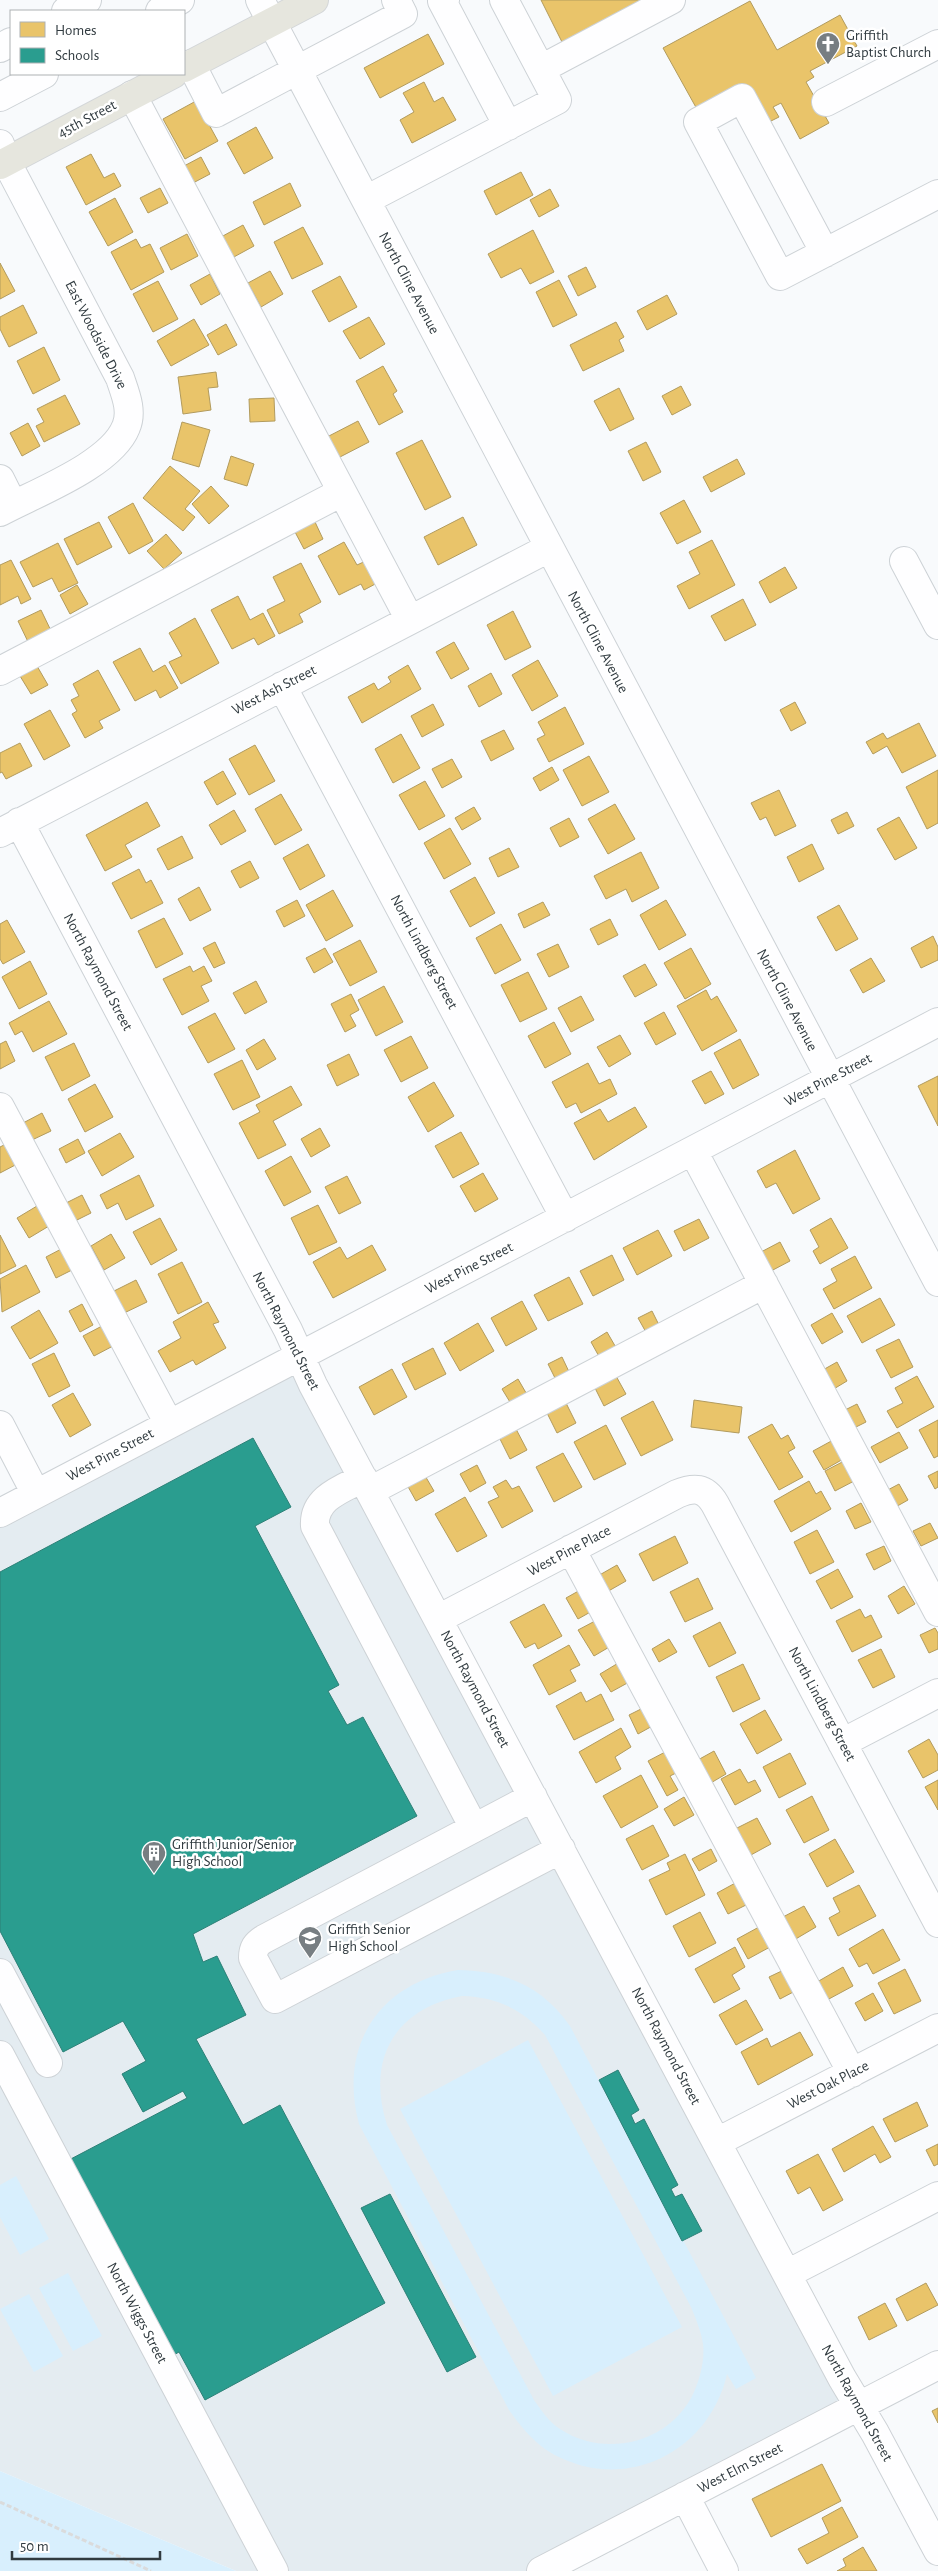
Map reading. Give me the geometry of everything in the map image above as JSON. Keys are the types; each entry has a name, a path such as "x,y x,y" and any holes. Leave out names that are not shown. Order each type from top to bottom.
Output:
{"main road":[{"name":"45th Street","path":"185,68 266,11 314,0"},
{"name":"45th Street","path":"2,157 171,75"}],"street":[{"path":"68,10 86,0"},
{"path":"162,10 180,0"},
{"path":"185,72 216,114 403,14 396,0"},
{"path":"445,0 442,2 508,126"},
{"path":"366,200 557,100 504,0"},
{"path":"540,69 671,0"},
{"name":"North Cline Avenue","path":"266,11 938,1282"},
{"path":"826,102 938,44"},
{"path":"0,97 42,75"},
{"path":"132,95 410,620"},
{"path":"825,253 742,98 698,122 780,276 825,253 938,194"},
{"name":"East Woodside Drive","path":"2,157 120,378 127,397 128,414 127,426 119,440 97,461 7,508"},
{"path":"0,479 7,508"},
{"path":"0,671 342,492"},
{"name":"West Ash Street","path":"10,827 549,548"},
{"path":"904,561 938,625"},
{"name":"North Lindberg Street","path":"282,686 565,1218"},
{"name":"North Raymond Street","path":"10,827 299,1356 787,2274 938,2551"},
{"name":"West Pine Street","path":"0,1513 938,1022"},
{"path":"0,1106 169,1424"},
{"path":"693,1151 938,1612"},
{"path":"474,1828 315,1526 314,1518 321,1504 332,1494 366,1485 764,1284"},
{"path":"0,1425 36,1494"},
{"name":"West Pine Place","path":"438,1619 676,1494 695,1488 701,1489"},
{"name":"North Lindberg Street","path":"701,1489 715,1504 938,1923"},
{"path":"571,1549 852,2073"},
{"path":"842,1743 938,1693"},
{"path":"533,1796 257,1944 253,1951 253,1958 275,1998 561,1849"},
{"path":"0,1973 48,2063"},
{"name":"West Oak Place","path":"718,2142 938,2028"},
{"path":"0,2054 34,2037"},
{"name":"North Wiggs Street","path":"0,2054 7,2086 274,2571"},
{"path":"787,2274 938,2196"},
{"name":"West Elm Street","path":"541,2571 938,2365"},
{"path":"685,2496 724,2571"}],"path":[{"path":"0,2502 151,2571"}],"shaded area":[{"name":"Griffith Senior High School","path":"299,1356 860,2406 541,2571 236,2571 0,2471 0,1512"},
{"path":"458,1970 475,1971 507,1978 522,1983 535,1991 559,2012 570,2026 756,2378 736,2389 727,2374 719,2398 707,2418 692,2436 674,2451 654,2461 631,2468 608,2469 583,2466 549,2452 525,2431 509,2410 359,2124 354,2096 354,2069 360,2044 371,2023 386,2004 406,1989 430,1977","holes":["462,1996 498,2002 518,2011 545,2035 691,2307 700,2330 703,2344 703,2363 694,2392 670,2424 653,2434 635,2441 616,2444 597,2443 578,2438 560,2429 546,2416 534,2400 387,2125 381,2101 380,2079 384,2059 391,2041 403,2025 419,2012 438,2003"]},
{"path":"528,2040 682,2327 553,2396 400,2109"},
{"path":"16,2176 49,2239 20,2255 0,2217 0,2185"},
{"path":"68,2273 102,2336 73,2351 39,2288"},
{"path":"29,2294 63,2356 34,2372 0,2309"},
{"path":"0,2471 236,2571 0,2571"}],"building: Homes":[{"path":"541,0 648,0 563,44"},
{"path":"750,1 777,50 840,15 857,46 810,71 814,77 806,82 829,123 800,139 781,103 773,107 779,117 767,123 747,85 698,111 663,48"},
{"path":"428,34 444,64 380,98 364,68"},
{"path":"424,82 434,102 443,97 456,120 412,143 400,120 414,112 403,93"},
{"path":"196,101 218,141 185,159 163,119"},
{"path":"256,127 273,158 244,174 227,143"},
{"path":"91,154 104,178 114,173 121,186 86,205 66,167"},
{"path":"201,157 210,174 193,183 184,166"},
{"path":"521,172 533,195 496,215 484,191"},
{"path":"290,183 301,206 264,225 253,202"},
{"path":"160,188 168,203 148,213 140,198"},
{"path":"550,189 559,206 539,217 530,200"},
{"path":"115,198 133,232 108,246 89,212"},
{"path":"243,225 254,246 232,258 221,237"},
{"path":"303,227 323,264 292,279 274,242"},
{"path":"533,230 554,272 530,284 521,268 501,278 488,254"},
{"path":"187,234 198,256 171,270 160,248"},
{"path":"136,239 141,248 150,244 164,272 131,290 111,252"},
{"path":"0,263 15,291 0,299"},
{"path":"586,267 596,287 578,296 568,276"},
{"path":"270,271 283,294 261,307 248,283"},
{"path":"210,274 220,294 201,305 190,285"},
{"path":"340,276 357,307 329,322 312,291"},
{"path":"559,280 577,315 553,327 536,292"},
{"path":"158,281 178,319 153,332 133,294"},
{"path":"667,295 677,314 647,330 637,311"},
{"path":"23,305 37,333 9,347 0,329 0,317"},
{"path":"369,317 385,344 360,359 343,331"},
{"path":"194,319 209,345 171,366 157,341"},
{"path":"616,322 624,337 619,340 624,351 583,371 570,345"},
{"path":"226,324 237,345 218,355 207,335"},
{"path":"44,347 60,380 33,394 17,361"},
{"path":"383,366 397,391 393,394 403,412 379,425 356,381"},
{"path":"216,372 218,387 208,388 211,410 183,414 178,377"},
{"path":"681,386 691,405 672,415 662,396"},
{"path":"619,388 634,419 610,431 594,401"},
{"path":"65,395 80,424 44,442 36,426 44,422 37,409"},
{"path":"274,398 275,421 250,422 249,399"},
{"path":"358,421 369,442 338,458 327,437"},
{"path":"182,422 210,430 199,467 172,459"},
{"path":"28,423 40,446 22,456 10,433"},
{"path":"422,440 451,497 425,510 396,453"},
{"path":"646,442 661,472 643,481 628,451"},
{"path":"231,456 254,464 247,486 224,479"},
{"path":"737,459 745,474 711,492 703,477"},
{"path":"170,466 200,491 185,509 195,517 183,531 143,498"},
{"path":"211,486 229,506 209,524 192,504"},
{"path":"684,500 701,532 677,544 660,513"},
{"path":"133,503 153,541 129,554 108,517"},
{"path":"463,517 477,545 438,565 424,537"},
{"path":"99,522 112,547 77,565 64,539"},
{"path":"315,522 323,539 304,549 295,532"},
{"path":"166,534 182,553 164,569 147,551"},
{"path":"712,540 735,585 689,609 677,586 700,574 689,552"},
{"path":"344,542 357,565 368,560 379,582 364,590 361,584 339,595 318,556"},
{"path":"58,543 78,583 59,592 52,578 33,587 20,562"},
{"path":"11,560 31,599 21,604 18,596 0,605 0,565"},
{"path":"301,563 321,602 299,614 303,622 279,634 267,610 285,601 273,577"},
{"path":"785,567 797,588 770,603 759,582"},
{"path":"77,585 88,604 70,614 60,595"},
{"path":"238,596 250,620 263,613 275,636 258,645 254,638 232,649 211,610"},
{"path":"743,599 756,625 725,641 711,616"},
{"path":"41,610 54,637 31,648 18,621"},
{"path":"513,611 531,647 505,660 487,625"},
{"path":"195,618 219,663 181,684 169,662 182,656 169,633"},
{"path":"454,642 469,669 451,679 436,652"},
{"path":"140,648 153,672 165,665 178,688 160,698 156,690 135,701 113,662"},
{"path":"538,660 558,696 532,711 512,675"},
{"path":"408,665 421,689 362,723 348,697 374,683 378,690 391,682 388,677"},
{"path":"37,666 48,685 31,694 20,676"},
{"path":"98,670 120,710 99,721 103,728 85,738 72,714 77,711 71,700 79,696 73,684"},
{"path":"491,673 502,694 479,707 468,686"},
{"path":"795,702 806,723 791,731 780,710"},
{"path":"433,704 444,725 422,737 411,716"},
{"path":"565,707 584,744 549,762 537,739 545,735 538,722"},
{"path":"50,710 70,746 44,760 24,724"},
{"path":"919,723 936,756 902,773 887,746 873,754 866,742 883,733 887,739"},
{"path":"504,730 514,749 491,761 481,741"},
{"path":"401,734 420,768 393,783 375,749"},
{"path":"20,743 32,766 6,779 2,772 0,773 0,753"},
{"path":"255,745 275,781 249,795 229,759"},
{"path":"589,756 609,792 582,806 563,770"},
{"path":"452,759 462,777 442,788 432,769"},
{"path":"552,767 559,780 540,791 533,778"},
{"path":"938,770 938,823 927,829 906,787"},
{"path":"223,771 236,794 217,805 204,782"},
{"path":"425,781 445,816 419,830 399,795"},
{"path":"779,790 796,826 775,836 766,817 760,820 751,803"},
{"path":"281,794 302,830 275,845 255,809"},
{"path":"147,802 160,826 125,845 132,857 105,871 86,835"},
{"path":"615,804 635,839 608,854 588,819"},
{"path":"474,807 481,819 462,830 455,818"},
{"path":"234,810 246,831 221,845 209,825"},
{"path":"847,812 854,826 838,834 831,820"},
{"path":"899,817 917,848 895,860 877,829"},
{"path":"569,818 579,837 560,847 550,828"},
{"path":"450,828 471,864 444,879 424,843"},
{"path":"182,836 193,858 168,870 157,849"},
{"path":"308,844 325,876 300,890 283,858"},
{"path":"812,844 824,869 799,882 787,857"},
{"path":"509,848 519,867 498,877 489,858"},
{"path":"641,852 659,888 632,902 626,889 606,899 594,876"},
{"path":"250,861 259,878 240,888 231,871"},
{"path":"139,869 146,883 151,880 163,903 131,919 112,883"},
{"path":"475,877 495,913 470,927 450,891"},
{"path":"199,887 211,910 190,921 178,899"},
{"path":"333,890 353,926 326,941 306,905"},
{"path":"297,900 305,916 284,927 276,911"},
{"path":"666,900 686,935 659,950 640,915"},
{"path":"543,902 550,915 524,928 518,914"},
{"path":"839,905 858,939 836,951 817,917"},
{"path":"164,918 183,954 156,968 138,931"},
{"path":"610,919 618,935 598,945 590,929"},
{"path":"7,920 25,952 3,964 0,959 0,924"},
{"path":"501,924 521,960 495,974 476,938"},
{"path":"933,936 938,947 938,960 921,968 911,948"},
{"path":"360,940 377,972 350,986 333,954"},
{"path":"215,942 225,963 214,968 203,948"},
{"path":"558,944 569,967 549,977 537,954"},
{"path":"325,948 333,962 314,973 306,958"},
{"path":"691,948 711,984 685,999 664,963"},
{"path":"871,958 885,981 863,993 850,970"},
{"path":"30,961 47,994 19,1009 2,977"},
{"path":"645,964 657,985 635,997 623,976"},
{"path":"190,966 193,972 204,966 212,981 201,986 209,1001 182,1015 163,979"},
{"path":"528,972 547,1009 520,1022 501,985"},
{"path":"256,981 267,1002 245,1014 233,993"},
{"path":"384,986 403,1022 376,1036 358,1000"},
{"path":"706,990 711,1000 717,996 737,1031 702,1051 677,1006"},
{"path":"351,994 359,1010 350,1015 356,1026 345,1032 331,1004"},
{"path":"581,996 594,1020 571,1032 558,1008"},
{"path":"49,1001 67,1034 33,1052 22,1031 15,1035 9,1023"},
{"path":"664,1012 676,1034 656,1045 644,1023"},
{"path":"215,1013 235,1049 208,1063 188,1027"},
{"path":"554,1022 571,1054 545,1068 528,1036"},
{"path":"620,1035 631,1054 609,1067 597,1047"},
{"path":"411,1036 428,1068 401,1082 384,1050"},
{"path":"264,1039 276,1059 257,1070 246,1050"},
{"path":"740,1039 759,1075 733,1089 714,1053"},
{"path":"6,1041 15,1061 0,1069 0,1044"},
{"path":"74,1043 90,1076 62,1091 45,1057"},
{"path":"349,1054 359,1075 337,1086 327,1065"},
{"path":"242,1060 260,1097 233,1110 214,1074"},
{"path":"588,1063 599,1084 610,1079 617,1094 581,1113 576,1103 566,1108 552,1082"},
{"path":"711,1071 724,1094 705,1104 692,1081"},
{"path":"938,1076 938,1126 918,1086"},
{"path":"434,1082 454,1116 428,1132 408,1097"},
{"path":"95,1084 113,1117 85,1132 68,1099"},
{"path":"291,1086 302,1105 273,1121 286,1145 258,1159 239,1123 260,1112 256,1105"},
{"path":"635,1107 647,1127 594,1160 574,1123 600,1109 608,1122"},
{"path":"42,1113 51,1131 32,1140 23,1123"},
{"path":"320,1128 330,1146 311,1157 301,1139"},
{"path":"461,1132 479,1164 453,1178 435,1146"},
{"path":"120,1133 134,1157 102,1176 88,1151"},
{"path":"78,1139 85,1153 66,1163 59,1149"},
{"path":"10,1142 21,1162 0,1173 0,1147"},
{"path":"795,1150 820,1199 793,1214 776,1183 766,1188 757,1171"},
{"path":"291,1156 311,1192 284,1206 265,1171"},
{"path":"483,1173 498,1199 475,1212 460,1186"},
{"path":"139,1175 154,1206 126,1220 118,1203 107,1209 100,1195"},
{"path":"347,1176 361,1203 339,1214 325,1187"},
{"path":"82,1195 91,1213 71,1223 62,1205"},
{"path":"42,1203 54,1223 29,1238 17,1218"},
{"path":"318,1205 337,1242 309,1255 291,1218"},
{"path":"160,1218 177,1250 151,1265 133,1232"},
{"path":"831,1218 848,1248 820,1264 813,1251 819,1247 810,1230"},
{"path":"699,1219 709,1238 684,1251 674,1231"},
{"path":"658,1230 672,1256 637,1275 623,1248"},
{"path":"111,1234 125,1258 104,1270 91,1246"},
{"path":"0,1235 16,1266 0,1274"},
{"path":"780,1242 790,1261 771,1271 761,1252"},
{"path":"372,1245 386,1270 333,1298 313,1262 340,1247 347,1259"},
{"path":"65,1247 76,1268 56,1278 46,1257"},
{"path":"612,1255 624,1280 593,1296 580,1271"},
{"path":"855,1256 872,1288 834,1309 823,1289 837,1281 831,1269"},
{"path":"182,1262 202,1302 178,1314 158,1274"},
{"path":"26,1265 40,1292 2,1312 0,1279"},
{"path":"569,1277 583,1304 548,1321 534,1295"},
{"path":"136,1280 147,1302 122,1314 112,1292"},
{"path":"880,1298 895,1325 862,1343 847,1316"},
{"path":"522,1301 537,1329 506,1346 491,1318"},
{"path":"208,1302 219,1322 213,1324 226,1348 196,1365 193,1360 170,1372 158,1351 181,1338 173,1322"},
{"path":"82,1304 93,1325 80,1332 69,1311"},
{"path":"39,1310 58,1343 30,1359 11,1327"},
{"path":"652,1311 660,1327 647,1334 638,1318"},
{"path":"832,1313 843,1332 822,1344 811,1325"},
{"path":"478,1323 494,1351 460,1371 444,1343"},
{"path":"102,1326 113,1346 94,1356 83,1336"},
{"path":"607,1332 618,1351 601,1360 591,1342"},
{"path":"899,1339 913,1367 891,1378 876,1350"},
{"path":"433,1348 446,1374 415,1390 402,1364"},
{"path":"54,1353 70,1386 49,1397 32,1364"},
{"path":"562,1357 571,1376 557,1382 548,1364"},
{"path":"837,1362 847,1381 832,1390 821,1371"},
{"path":"392,1369 407,1397 374,1415 359,1387"},
{"path":"616,1376 626,1394 604,1406 595,1388"},
{"path":"917,1376 934,1407 897,1428 887,1411 903,1403 895,1388"},
{"path":"518,1379 529,1398 513,1407 502,1389"},
{"path":"73,1393 91,1425 70,1437 52,1405"},
{"path":"694,1400 742,1407 739,1433 691,1427"},
{"path":"653,1401 673,1440 641,1456 621,1418"},
{"path":"566,1403 576,1423 557,1433 547,1413"},
{"path":"857,1404 866,1422 850,1430 841,1412"},
{"path":"938,1420 938,1456 934,1458 919,1430"},
{"path":"772,1424 781,1439 788,1435 795,1448 788,1452 803,1477 779,1490 748,1437"},
{"path":"606,1425 626,1464 594,1480 574,1442"},
{"path":"516,1429 527,1450 510,1459 499,1437"},
{"path":"899,1432 908,1448 880,1463 871,1447"},
{"path":"835,1439 845,1458 824,1470 813,1451"},
{"path":"563,1453 582,1487 554,1502 536,1467"},
{"path":"846,1460 856,1480 835,1491 825,1471"},
{"path":"477,1465 486,1483 470,1492 460,1474"},
{"path":"938,1471 938,1487 935,1489 928,1476"},
{"path":"424,1474 434,1491 416,1501 406,1483"},
{"path":"506,1480 512,1489 519,1486 533,1511 502,1528 488,1502 499,1497 493,1487"},
{"path":"809,1481 816,1494 821,1491 831,1509 791,1532 774,1501"},
{"path":"899,1484 908,1500 892,1509 884,1492"},
{"path":"465,1497 487,1536 457,1552 435,1514"},
{"path":"861,1503 871,1522 855,1529 846,1511"},
{"path":"930,1523 938,1538 921,1546 913,1531"},
{"path":"817,1530 834,1562 810,1574 794,1542"},
{"path":"675,1536 688,1563 653,1581 639,1554"},
{"path":"884,1546 891,1561 874,1570 866,1554"},
{"path":"617,1565 626,1581 605,1593 596,1577"},
{"path":"838,1569 853,1597 831,1609 816,1581"},
{"path":"698,1578 713,1609 685,1622 670,1592"},
{"path":"904,1586 915,1604 898,1614 888,1596"},
{"path":"582,1589 594,1610 578,1619 566,1598"},
{"path":"544,1604 562,1636 538,1649 535,1643 525,1648 510,1622"},
{"path":"860,1609 865,1618 871,1615 882,1637 852,1652 836,1621"},
{"path":"595,1621 611,1646 594,1656 578,1630"},
{"path":"720,1622 736,1653 709,1667 693,1636"},
{"path":"935,1628 938,1633 938,1649 929,1653 920,1635"},
{"path":"669,1639 677,1652 659,1662 652,1649"},
{"path":"569,1645 580,1665 570,1670 576,1681 549,1695 533,1665"},
{"path":"881,1649 895,1677 873,1688 858,1660"},
{"path":"620,1662 631,1681 611,1692 600,1674"},
{"path":"743,1664 760,1699 733,1712 716,1677"},
{"path":"581,1692 586,1702 601,1694 614,1720 574,1740 556,1706"},
{"path":"647,1706 656,1724 638,1734 629,1715"},
{"path":"765,1710 782,1740 757,1754 740,1724"},
{"path":"621,1728 631,1747 615,1757 621,1769 596,1783 579,1752"},
{"path":"929,1739 938,1755 938,1770 923,1778 908,1751"},
{"path":"669,1750 680,1771 670,1776 678,1790 667,1796 648,1761"},
{"path":"714,1751 726,1774 709,1784 696,1761"},
{"path":"790,1753 806,1784 779,1798 763,1767"},
{"path":"740,1769 748,1783 755,1780 761,1791 735,1805 721,1779"},
{"path":"641,1775 658,1807 621,1828 603,1796"},
{"path":"938,1780 938,1810 925,1787"},
{"path":"812,1796 829,1830 804,1843 786,1810"},
{"path":"684,1797 694,1815 674,1826 664,1809"},
{"path":"757,1818 771,1844 749,1856 735,1829"},
{"path":"653,1825 669,1856 642,1870 626,1839"},
{"path":"835,1839 854,1872 827,1887 809,1854"},
{"path":"711,1849 717,1861 699,1871 692,1859"},
{"path":"685,1854 705,1895 666,1915 649,1880 670,1870 667,1863"},
{"path":"739,1881 750,1903 728,1914 717,1893"},
{"path":"859,1885 876,1916 838,1936 829,1918 840,1912 833,1898"},
{"path":"804,1906 816,1927 794,1940 781,1918"},
{"path":"700,1912 716,1943 689,1957 673,1926"},
{"path":"759,1927 770,1947 748,1959 737,1939"},
{"path":"883,1929 900,1960 873,1974 867,1963 859,1967 849,1949"},
{"path":"735,1947 745,1967 732,1975 740,1989 714,2003 695,1969"},
{"path":"843,1967 853,1986 827,2000 817,1982"},
{"path":"788,1968 799,1989 780,1999 769,1977"},
{"path":"905,1969 921,2001 894,2014 878,1983"},
{"path":"873,1993 883,2011 865,2021 855,2003"},
{"path":"746,2000 763,2030 736,2045 719,2015"},
{"path":"800,2032 813,2055 758,2085 741,2052 767,2038 771,2047"},
{"path":"917,2102 928,2126 895,2142 883,2119"},
{"path":"873,2126 891,2157 880,2163 875,2154 844,2172 832,2149"},
{"path":"938,2144 938,2164 934,2166 926,2150"},
{"path":"818,2154 843,2200 823,2211 810,2187 798,2194 786,2171"},
{"path":"926,2283 938,2305 907,2321 896,2299"},
{"path":"885,2303 897,2326 869,2340 858,2317"},
{"path":"938,2408 938,2423 932,2411"},
{"path":"822,2464 841,2501 771,2537 752,2499"},
{"path":"842,2507 858,2537 807,2564 798,2549 829,2533 822,2518"},
{"path":"863,2547 877,2571 837,2571 846,2566 843,2559"}],"building: Schools":[{"name":"Griffith Junior/Senior High School","path":"253,1438 291,1507 255,1526 339,1685 328,1691 347,1725 363,1717 417,1816 193,1934 203,1962 217,1956 246,2015 196,2039 243,2125 280,2105 385,2303 205,2400 179,2352 172,2356 67,2161 187,2098 183,2091 143,2112 122,2074 146,2061 123,2021 63,2052 0,1931 0,1572"},
{"path":"618,2070 639,2110 631,2115 635,2124 644,2119 678,2185 671,2189 675,2197 682,2194 702,2231 682,2241 599,2080"},
{"path":"390,2194 476,2357 447,2372 361,2208"}],"place":[{"name":"Griffith Baptist Church","path":"828,65"},
{"name":"Griffith Junior/Senior High School","path":"154,1874"},
{"name":"Griffith Senior High School","path":"310,1959"}]}
